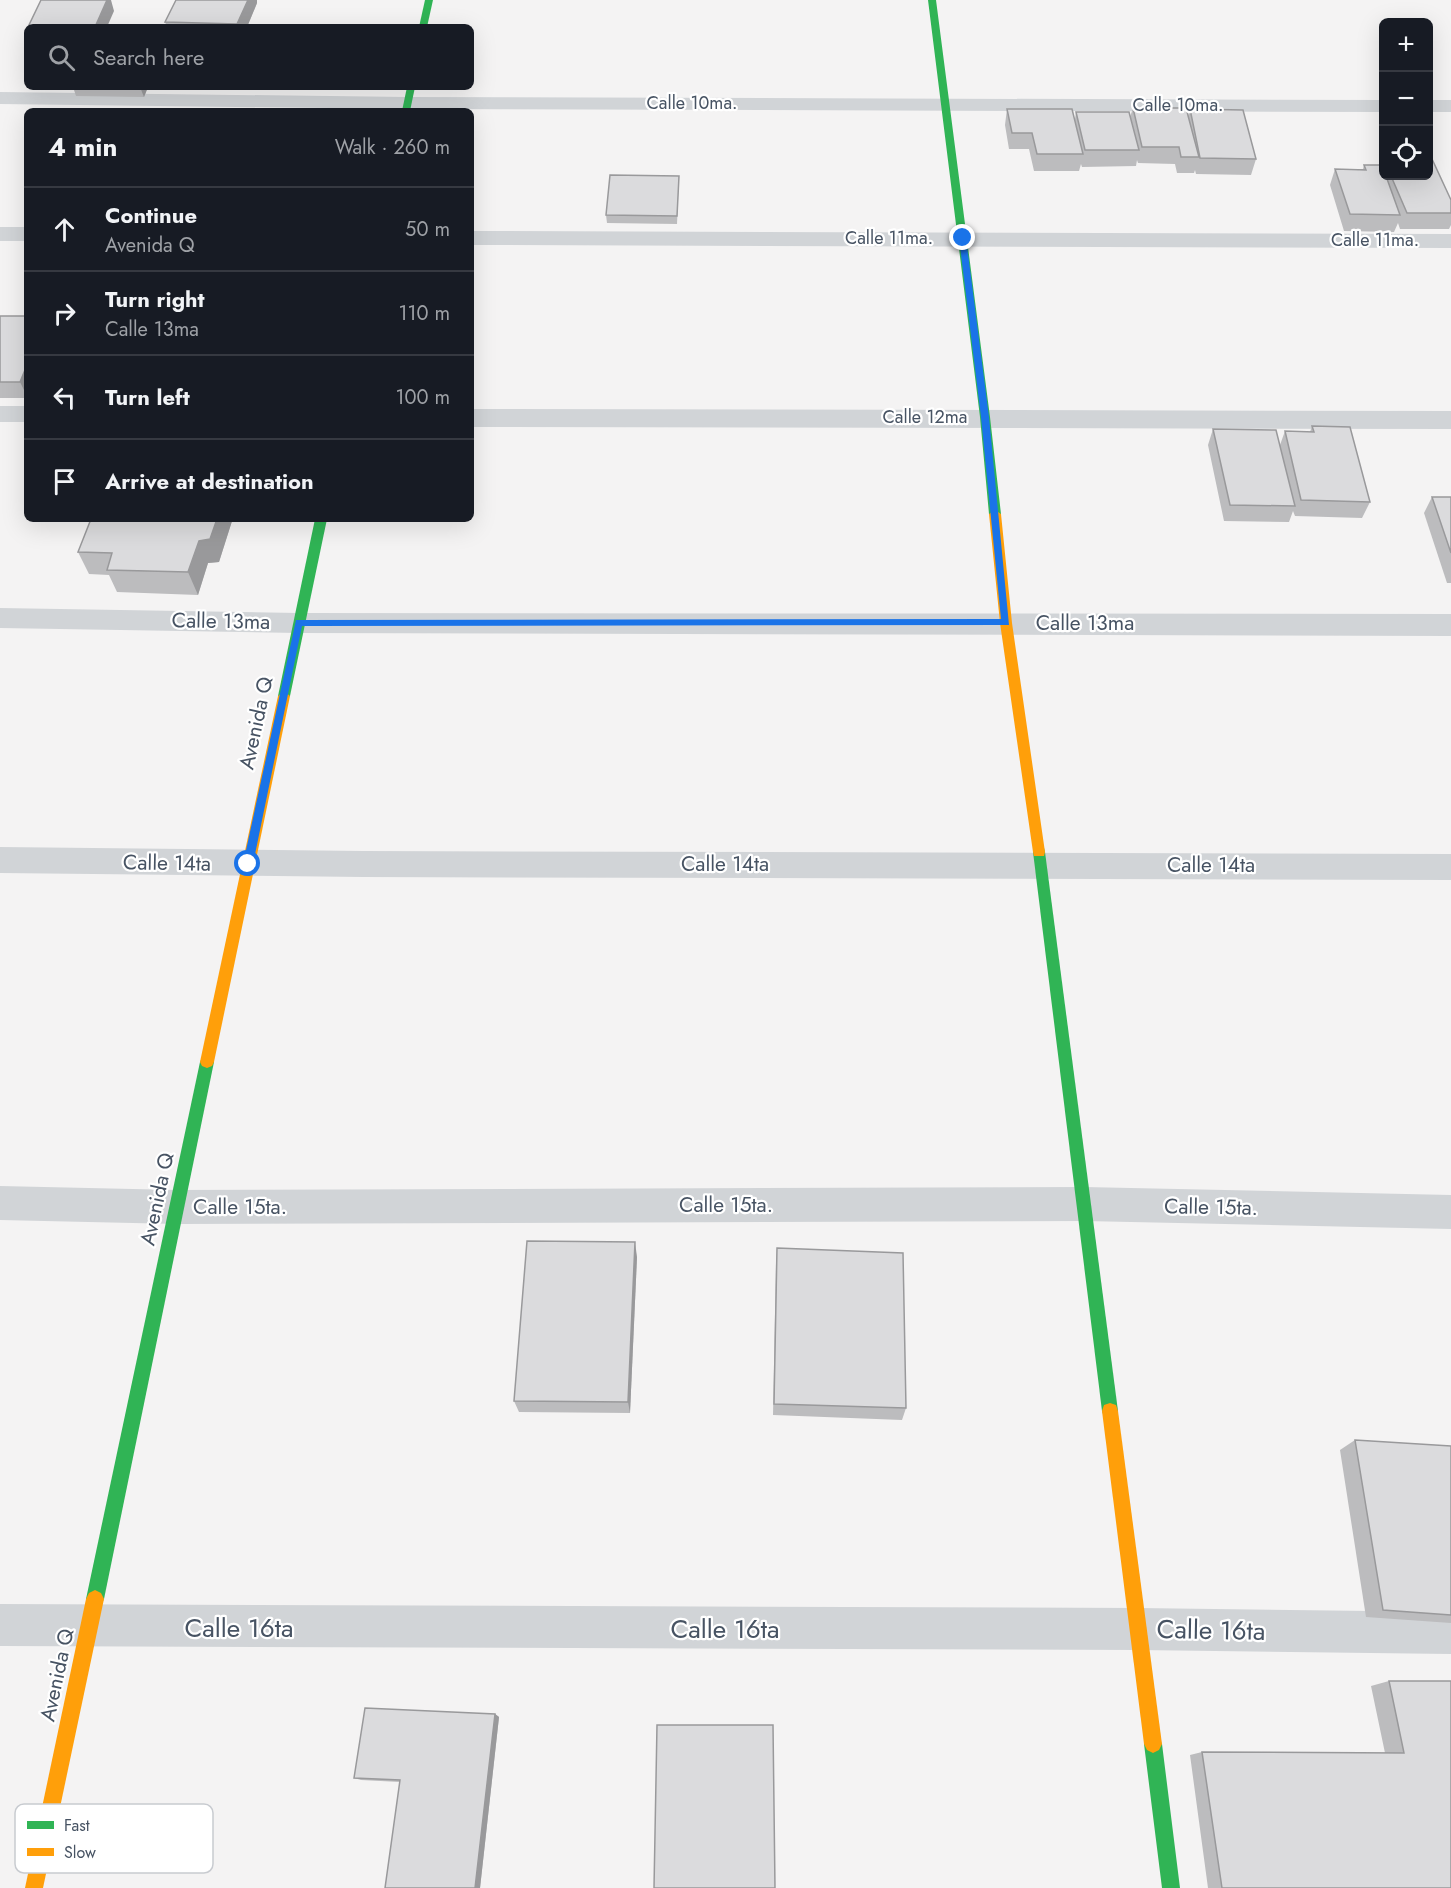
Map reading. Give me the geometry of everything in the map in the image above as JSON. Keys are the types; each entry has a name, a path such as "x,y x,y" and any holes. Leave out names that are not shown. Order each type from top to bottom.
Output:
{"street":[{"path":"424,24 429,0"},
{"path":"932,0 985,417 1006,622 1041,864 1171,1888"},
{"name":"Calle 10ma.","path":"0,99 1379,106"},
{"path":"1433,106 1451,106"},
{"path":"0,234 24,234"},
{"name":"Calle 11ma.","path":"474,238 1451,241"},
{"path":"0,414 24,414"},
{"name":"Calle 12ma","path":"474,418 985,417 1451,420"},
{"name":"Avenida Q","path":"52,1804 320,522"},
{"name":"Calle 13ma","path":"0,618 299,622 1006,622 1451,625"},
{"name":"Calle 14ta","path":"0,860 248,864 1041,864 1451,867"},
{"name":"Calle 15ta.","path":"0,1203 177,1207 1084,1204 1451,1212"},
{"name":"Calle 16ta","path":"0,1625 1138,1629 1451,1633"},
{"name":"Avenida Q","path":"34,1888 37,1873"}],"building":[{"path":"41,0 107,0 96,24 29,24"},
{"path":"176,0 248,0 237,24 165,22"},
{"path":"1133,108 1186,108 1199,157 1181,157 1179,147 1142,147"},
{"path":"1007,109 1072,109 1083,154 1037,154 1032,133 1012,133"},
{"path":"1190,109 1243,110 1256,159 1200,158"},
{"path":"1076,112 1129,112 1139,150 1085,150"},
{"path":"1433,161 1451,200 1451,213 1407,213 1393,180 1433,180"},
{"path":"1364,165 1379,165 1379,180 1387,180 1400,215 1350,214 1335,169 1366,170"},
{"path":"610,175 679,176 677,216 606,215"},
{"path":"0,316 24,316 24,372 20,382 0,382"},
{"path":"1312,426 1350,427 1370,502 1301,500 1285,431 1314,432"},
{"path":"1213,429 1276,430 1295,506 1230,505"},
{"path":"1432,497 1451,497 1451,553"},
{"path":"90,522 216,522 210,539 199,541 188,572 107,570 112,553 78,552"},
{"path":"527,1241 635,1242 628,1402 514,1401"},
{"path":"777,1248 903,1253 906,1408 774,1404"},
{"path":"1355,1440 1451,1446 1451,1615 1383,1610"},
{"path":"1389,1681 1451,1681 1451,1888 1222,1888 1202,1752 1404,1753"},
{"path":"365,1708 495,1714 475,1888 385,1888 400,1780 354,1778"},
{"path":"657,1725 773,1725 775,1888 654,1888"}],"traffic: fast":[{"path":"424,24 429,0"},
{"path":"932,0 985,417 995,514"},
{"path":"407,108 410,90"},
{"path":"284,696 320,522"},
{"path":"1039,852 1110,1411"},
{"path":"95,1599 207,1062"},
{"path":"1153,1744 1171,1888"}],"traffic: slow":[{"path":"995,514 1006,623 1039,852"},
{"path":"207,1062 284,696"},
{"path":"1110,1411 1153,1744"},
{"path":"52,1804 95,1599"},
{"path":"34,1888 37,1873"}],"route":[{"path":"248,864 299,622 1006,622 985,417 963,238"}]}
